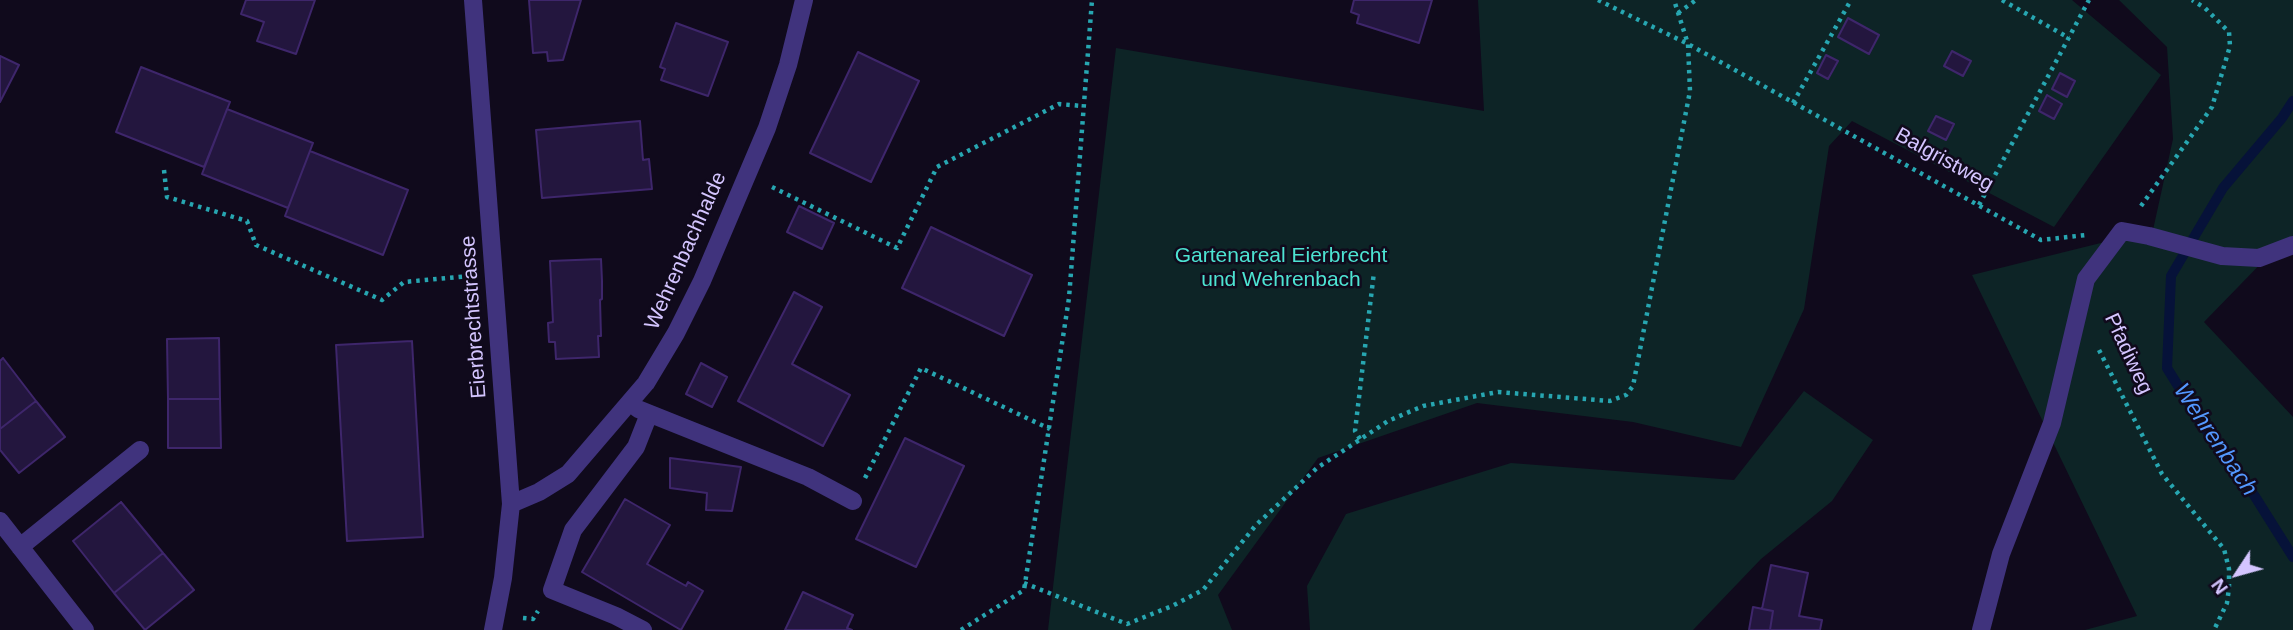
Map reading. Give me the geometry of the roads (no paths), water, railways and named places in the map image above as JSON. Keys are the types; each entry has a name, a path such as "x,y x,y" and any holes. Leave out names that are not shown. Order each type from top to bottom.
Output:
{"street":[{"name":"Eierbrechtstrasse","path":"473,0 511,504 503,578 493,630"},
{"name":"Wehrenbachhalde","path":"511,504 539,492 568,474 646,383 676,333 702,281 767,128 788,65 804,0"},
{"name":"Pfadiweg","path":"1981,630 2001,554 2052,423 2086,279 2122,232 2150,236 2222,256 2259,258 2293,245"},
{"path":"628,405 807,477 853,501"},
{"path":"643,630 552,590 573,530 636,447 649,414"},
{"path":"20,547 140,450"},
{"path":"0,521 85,630"}],"waterway":[{"name":"Wehrenbach","path":"2293,101 2223,188 2171,276 2167,368 2201,423 2254,495 2293,557"}],"park label":[{"name":"Gartenareal Eierbrecht und Wehrenbach","path":"1281,268"}]}
